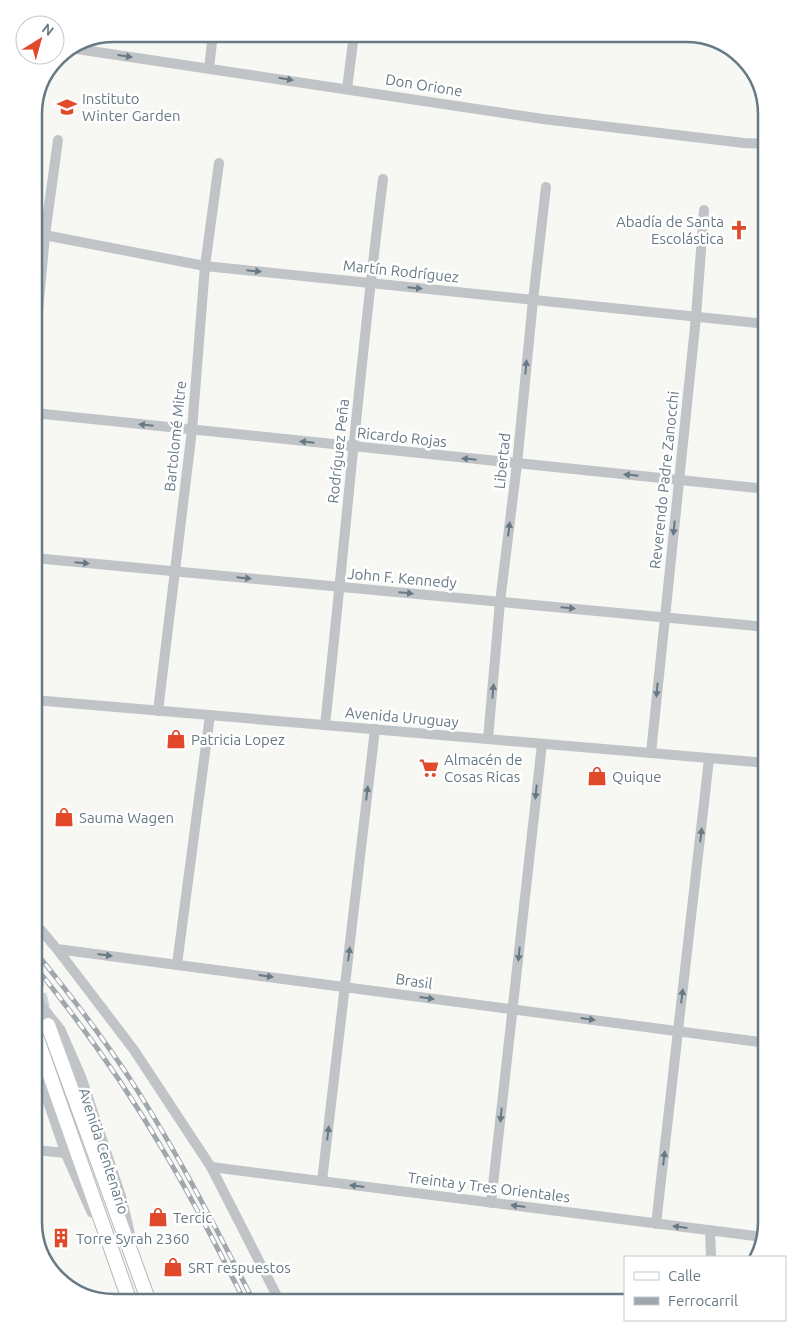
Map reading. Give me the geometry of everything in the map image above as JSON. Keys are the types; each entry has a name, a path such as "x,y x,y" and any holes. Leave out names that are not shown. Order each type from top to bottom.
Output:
{"main road":[{"path":"54,1027 146,1293"},
{"path":"42,1053 121,1277"},
{"name":"Avenida Centenario","path":"121,1277 127,1293"}],"street":[{"path":"209,68 212,42"},
{"path":"347,89 353,42"},
{"name":"Don Orione","path":"83,50 553,120 758,144"},
{"path":"43,215 58,140"},
{"name":"Bartolomé Mitre","path":"158,711 192,430 205,266 219,163"},
{"name":"Rodríguez Peña","path":"324,725 340,587 370,283 383,179"},
{"name":"Libertad","path":"488,739 500,602 517,464 532,300 546,186"},
{"name":"Reverendo Padre Zanocchi","path":"651,753 696,317 704,210"},
{"name":"Martín Rodríguez","path":"43,235 205,266 758,323"},
{"name":"Ricardo Rojas","path":"43,415 758,488"},
{"name":"John F. Kennedy","path":"43,559 758,626"},
{"name":"Avenida Uruguay","path":"42,701 758,762"},
{"path":"177,964 210,715"},
{"path":"322,1181 375,729"},
{"path":"491,1203 542,744"},
{"path":"656,1224 709,758"},
{"path":"42,932 134,1050 211,1167 276,1293"},
{"name":"Brasil","path":"57,949 758,1042"},
{"path":"42,1009 54,1027"},
{"name":"Avenida Centenario","path":"42,1084 66,1153 121,1277"},
{"path":"42,1151 66,1153"},
{"name":"Treinta y Tres Orientales","path":"211,1167 757,1236"},
{"path":"710,1230 712,1256"}],"tunnel":[{"path":"42,1005 44,1012"}],"railway":[{"path":"42,960 97,1031 149,1109 196,1190 249,1293"},
{"path":"42,975 100,1053 146,1122 193,1203 240,1293"}],"place":[{"name":"Instituto Winter Garden","path":"67,107"},
{"name":"Abadía de Santa Escolástica","path":"739,230"},
{"name":"Patricia Lopez","path":"176,739"},
{"name":"Almacén de Cosas Ricas","path":"429,768"},
{"name":"Quique","path":"597,776"},
{"name":"Sauma Wagen","path":"64,817"},
{"name":"Tercic","path":"158,1217"},
{"name":"Torre Syrah 2360","path":"61,1238"},
{"name":"SRT respuestos","path":"173,1267"}]}
